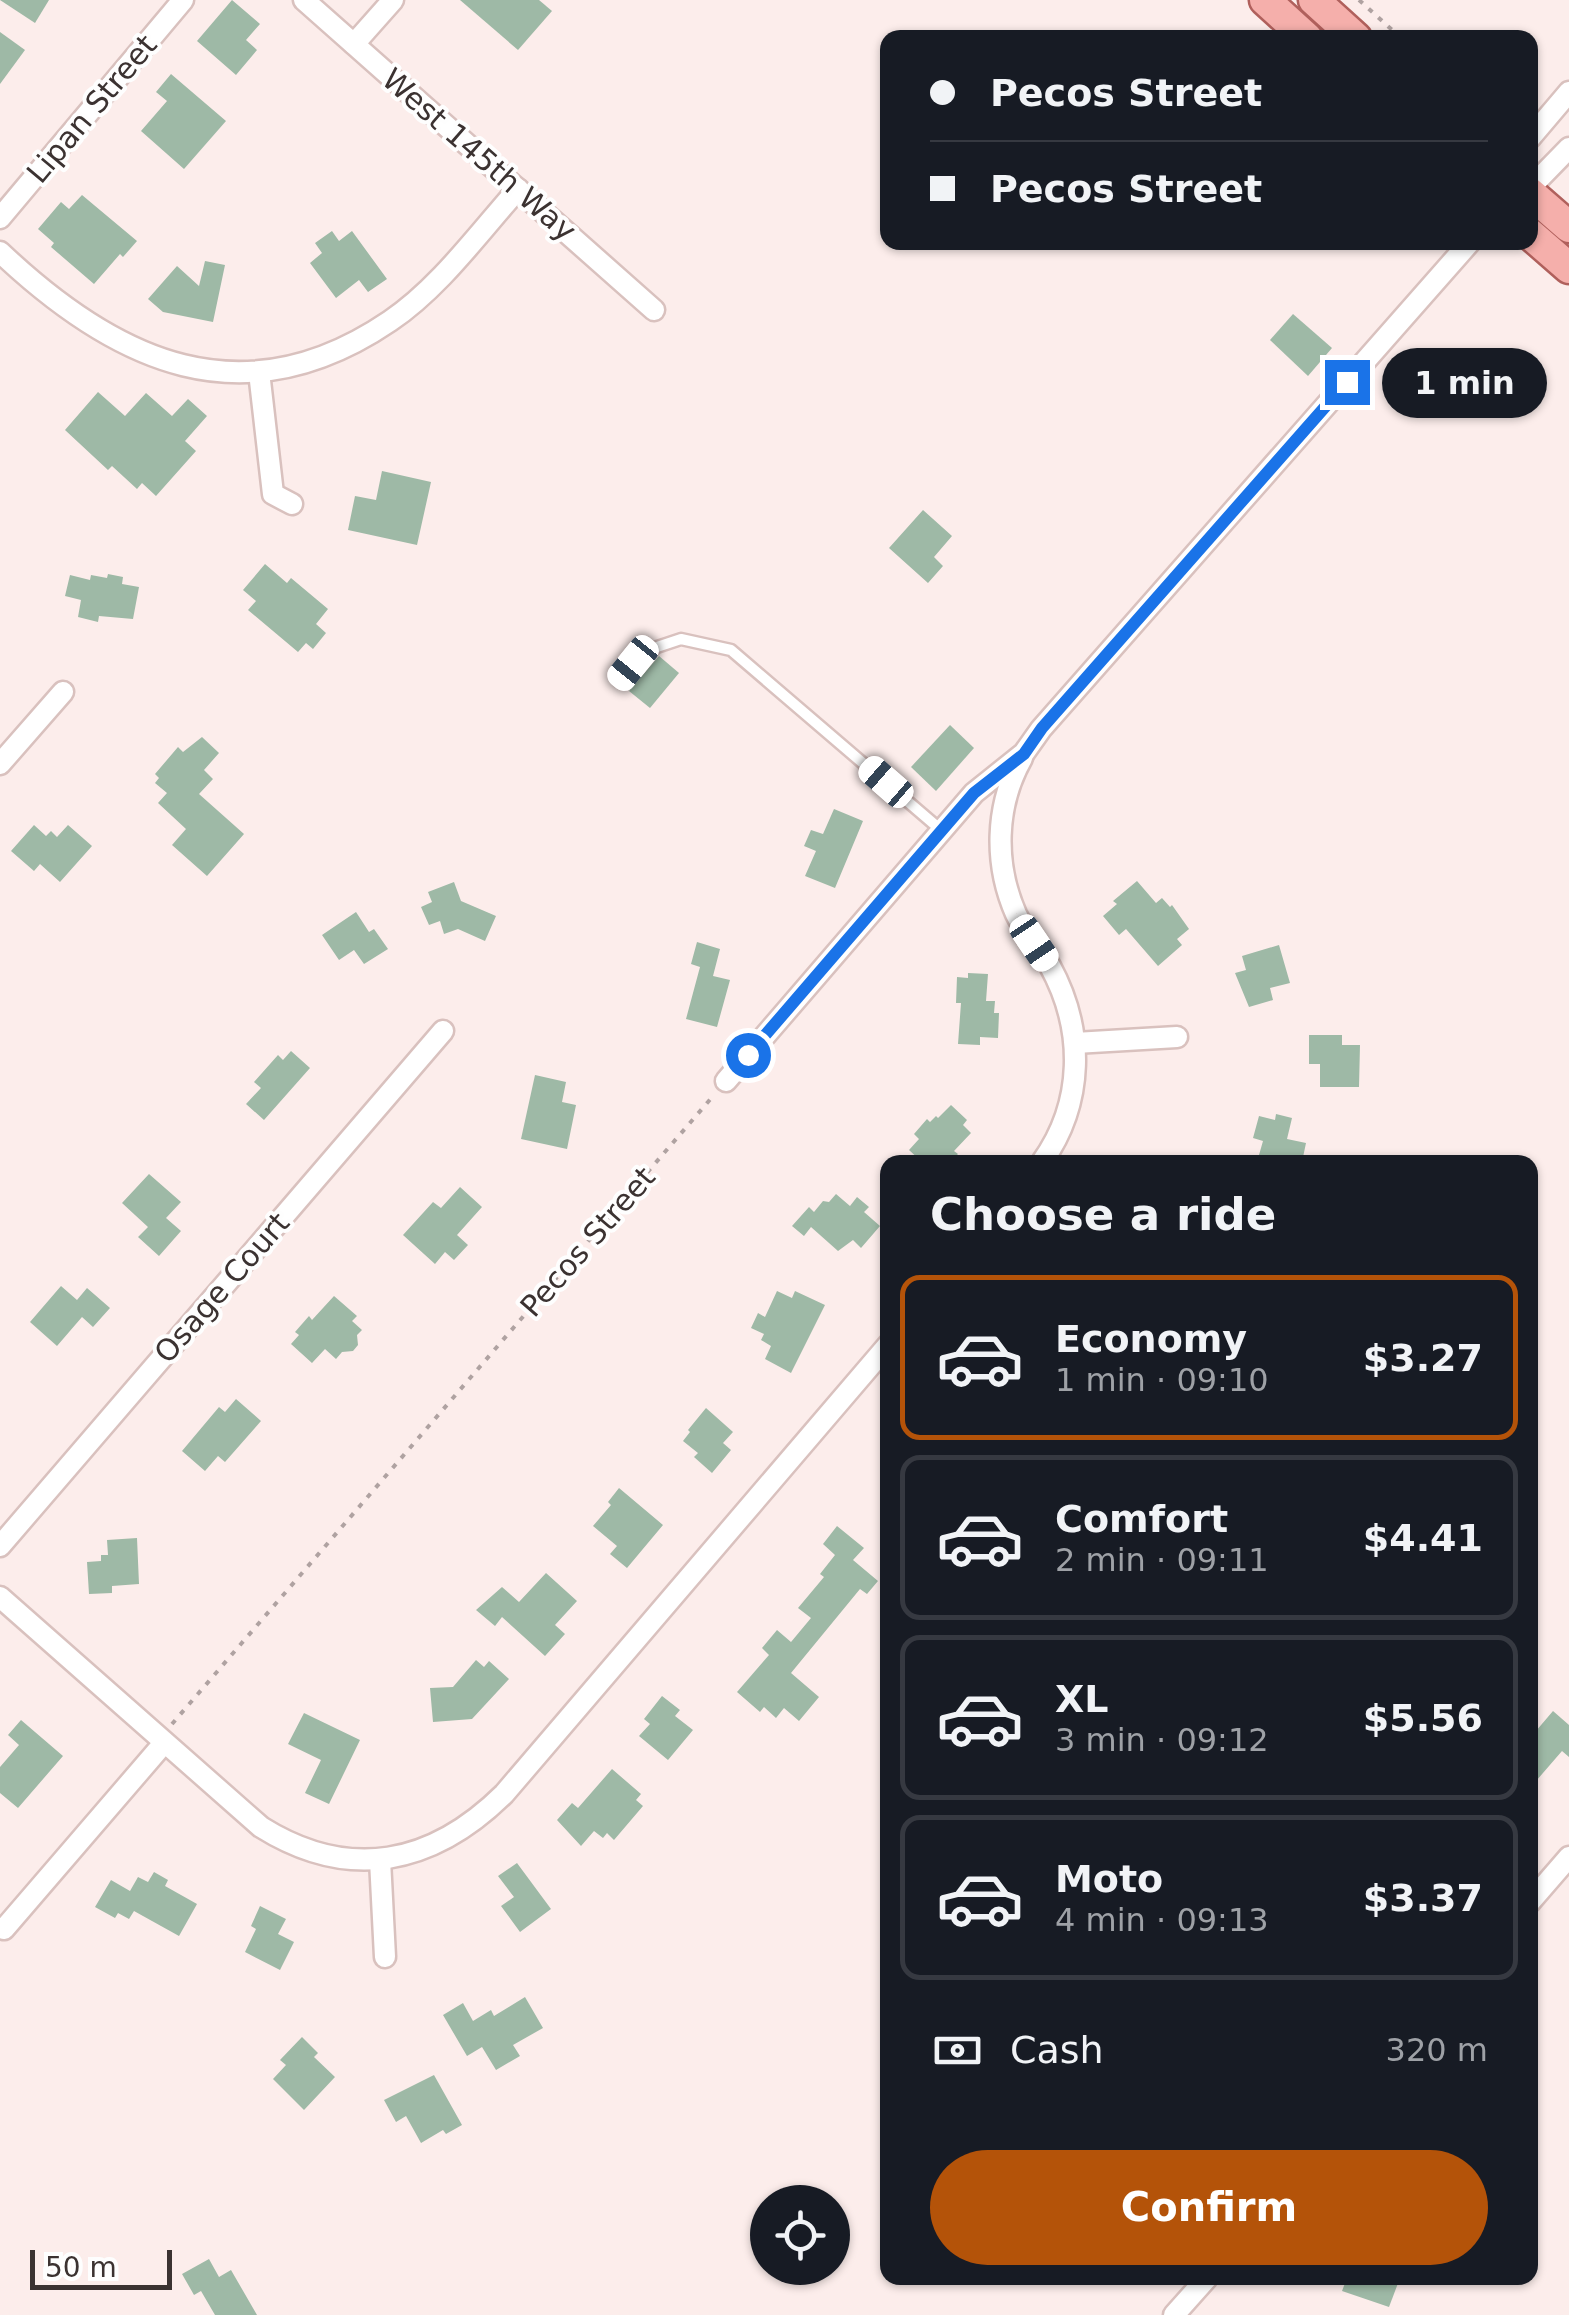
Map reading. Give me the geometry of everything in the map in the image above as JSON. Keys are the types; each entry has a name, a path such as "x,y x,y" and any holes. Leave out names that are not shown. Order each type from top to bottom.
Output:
{"main road":[{"path":"1265,0 1304,30"},
{"path":"1314,0 1347,30"},
{"path":"1538,198 1569,227"},
{"path":"1538,220 1569,247"},
{"path":"1538,241 1569,268"}],"street":[{"name":"Lipan Street","path":"0,218 183,0"},
{"name":"West 145th Way","path":"304,0 654,310"},
{"path":"354,44 393,0"},
{"path":"1538,129 1569,92"},
{"path":"1538,117 1552,112"},
{"path":"1538,181 1569,148"},
{"path":"0,252 76,316 143,353 178,366 259,372 320,357 392,320 446,270 518,189"},
{"path":"1047,1155 1062,1132 1072,1102 1075,1043 1064,996 1049,964 1020,922 1005,880 1001,818 1010,784 1042,728 1463,250"},
{"path":"259,372 273,494 292,504"},
{"path":"0,764 62,692"},
{"path":"726,1081 974,793 1024,754"},
{"name":"Osage Court","path":"0,1546 443,1031"},
{"path":"1075,1043 1177,1036"},
{"path":"0,1597 249,1818 277,1837 322,1855 380,1860 407,1855 449,1838 492,1806 880,1354"},
{"path":"4,1929 162,1741"},
{"path":"1538,1893 1569,1857"},
{"path":"380,1860 385,1957"},
{"path":"1174,2315 1201,2285"}],"lane":[{"path":"620,679 633,663 657,647 681,640 731,650 942,831"}],"path":[{"path":"1359,0 1392,30"},
{"name":"Pecos Street","path":"162,1741 726,1081"}],"building":[{"path":"0,0 49,0 35,23"},
{"path":"232,0 260,24 246,40 257,50 236,75 197,41"},
{"path":"460,0 539,0 552,11 518,50"},
{"path":"0,32 25,50 0,84"},
{"path":"171,74 226,121 184,169 141,131 167,101 156,92"},
{"path":"82,195 137,241 94,284 51,247 54,243 38,229 61,202 69,209"},
{"path":"332,231 339,241 352,231 387,279 368,292 359,280 336,298 310,263 322,253 315,243"},
{"path":"205,261 225,265 213,322 163,312 148,299 177,266 199,286"},
{"path":"1293,314 1332,348 1308,376 1270,340"},
{"path":"98,392 125,416 146,393 172,416 188,399 207,416 185,441 196,451 156,496 142,483 137,489 112,466 108,470 65,430"},
{"path":"382,471 431,482 417,545 348,530 355,496 376,500"},
{"path":"923,510 952,536 934,557 943,566 928,583 889,548"},
{"path":"265,564 287,583 291,578 328,609 316,624 326,633 313,649 306,643 298,652 248,610 256,601 243,590"},
{"path":"108,574 123,577 122,584 139,587 133,619 99,616 98,622 78,617 81,600 65,596 70,575 90,580 91,575 107,578"},
{"path":"659,656 679,673 650,708 629,691"},
{"path":"950,725 974,748 936,791 911,767"},
{"path":"202,737 219,753 204,770 213,779 199,794 244,834 207,876 172,845 186,829 158,803 167,793 155,783 159,778 155,774 178,747 183,752"},
{"path":"834,809 863,821 835,888 805,876 816,851 804,846 811,830 823,834"},
{"path":"34,825 46,836 51,831 57,837 68,825 92,846 60,882 40,864 34,871 11,851"},
{"path":"1137,881 1156,903 1162,898 1172,905 1189,929 1177,939 1182,945 1158,966 1126,929 1119,935 1103,916 1117,904 1113,901"},
{"path":"454,882 461,901 496,916 485,941 458,929 444,934 440,921 429,925 421,907 432,902 428,892"},
{"path":"356,912 369,932 374,929 388,949 364,964 354,950 339,960 322,935"},
{"path":"697,942 720,949 713,976 730,980 717,1027 686,1019 700,967 691,964"},
{"path":"1279,945 1290,983 1270,988 1273,1000 1249,1007 1235,973 1246,970 1242,956"},
{"path":"968,973 988,974 986,1001 995,1001 994,1013 999,1013 998,1038 980,1037 980,1045 958,1044 961,1003 956,1003 957,977 968,978"},
{"path":"1309,1035 1342,1035 1342,1045 1360,1045 1359,1087 1320,1087 1320,1064 1309,1064"},
{"path":"291,1051 310,1068 264,1120 246,1104 261,1088 254,1082 278,1055 283,1060"},
{"path":"535,1075 566,1082 562,1102 576,1105 567,1149 521,1139"},
{"path":"951,1105 967,1120 963,1125 971,1133 954,1151 957,1155 914,1155 909,1150 919,1139 914,1134 927,1119 930,1122"},
{"path":"1276,1114 1292,1118 1287,1139 1306,1143 1303,1155 1259,1155 1263,1141 1253,1138 1259,1116 1275,1120"},
{"path":"149,1174 181,1202 166,1218 181,1231 159,1256 138,1237 148,1227 122,1203"},
{"path":"460,1187 482,1207 457,1235 468,1245 454,1260 445,1252 435,1264 403,1235 433,1202 441,1208"},
{"path":"836,1194 850,1206 857,1197 869,1207 864,1212 880,1226 861,1248 853,1240 838,1251 811,1227 804,1236 792,1226 809,1207 814,1212"},
{"path":"61,1286 77,1300 87,1288 110,1308 93,1327 82,1317 57,1346 30,1322"},
{"path":"777,1291 792,1298 795,1291 825,1305 791,1373 765,1359 771,1346 761,1340 764,1334 751,1328 758,1313 765,1317"},
{"path":"334,1296 357,1316 352,1321 362,1330 357,1335 358,1345 336,1359 325,1349 312,1363 291,1344 299,1335 295,1332 309,1316 312,1320"},
{"path":"236,1399 261,1421 225,1462 218,1456 205,1471 182,1451 219,1407 225,1412"},
{"path":"706,1408 733,1432 723,1443 731,1450 712,1473 694,1457 698,1453 683,1441"},
{"path":"619,1488 663,1525 627,1568 610,1554 617,1546 593,1526"},
{"path":"837,1526 864,1548 853,1560 878,1581 867,1594 860,1589 791,1673 819,1697 799,1721 784,1708 776,1718 764,1707 760,1712 737,1692 769,1655 762,1648 777,1630 791,1642 811,1618 798,1608 824,1577 820,1574 835,1555 823,1544"},
{"path":"137,1538 139,1584 112,1586 112,1593 89,1594 87,1562 101,1561 101,1555 108,1555 107,1540"},
{"path":"546,1573 577,1601 555,1625 565,1634 545,1656 502,1617 495,1626 476,1610 502,1587 519,1602"},
{"path":"476,1660 484,1667 489,1661 509,1679 472,1719 433,1722 430,1688 453,1687"},
{"path":"662,1696 680,1710 675,1716 693,1730 668,1760 639,1736 650,1724 644,1719"},
{"path":"1553,1711 1569,1725 1569,1757 1562,1751 1538,1779 1538,1729"},
{"path":"304,1713 360,1740 329,1804 305,1793 321,1760 288,1744"},
{"path":"21,1720 63,1756 18,1808 0,1793 0,1767 19,1745 8,1735"},
{"path":"612,1769 641,1794 636,1800 643,1806 614,1840 607,1833 603,1838 594,1831 581,1846 557,1820 572,1803 578,1808"},
{"path":"517,1863 551,1909 520,1932 501,1906 514,1897 498,1876"},
{"path":"154,1872 168,1880 165,1886 197,1904 179,1936 134,1911 129,1919 118,1913 115,1918 95,1907 111,1880 130,1891 138,1877 148,1882"},
{"path":"260,1906 286,1919 278,1934 294,1942 280,1970 245,1952 256,1929 251,1926"},
{"path":"525,1997 543,2028 513,2045 520,2056 496,2070 482,2047 467,2056 443,2015 463,2003 473,2021 491,2010 494,2016"},
{"path":"302,2037 318,2053 314,2057 335,2077 304,2110 273,2079 286,2065 280,2060"},
{"path":"434,2075 462,2125 446,2134 443,2130 421,2143 406,2116 396,2122 384,2100"},
{"path":"209,2259 219,2277 231,2270 257,2315 215,2315 201,2291 194,2295 182,2274"},
{"path":"1344,2285 1397,2285 1389,2307 1342,2291"}],"route":[{"path":"748,1055 974,793 1024,754 1042,728 1347,382"}]}
